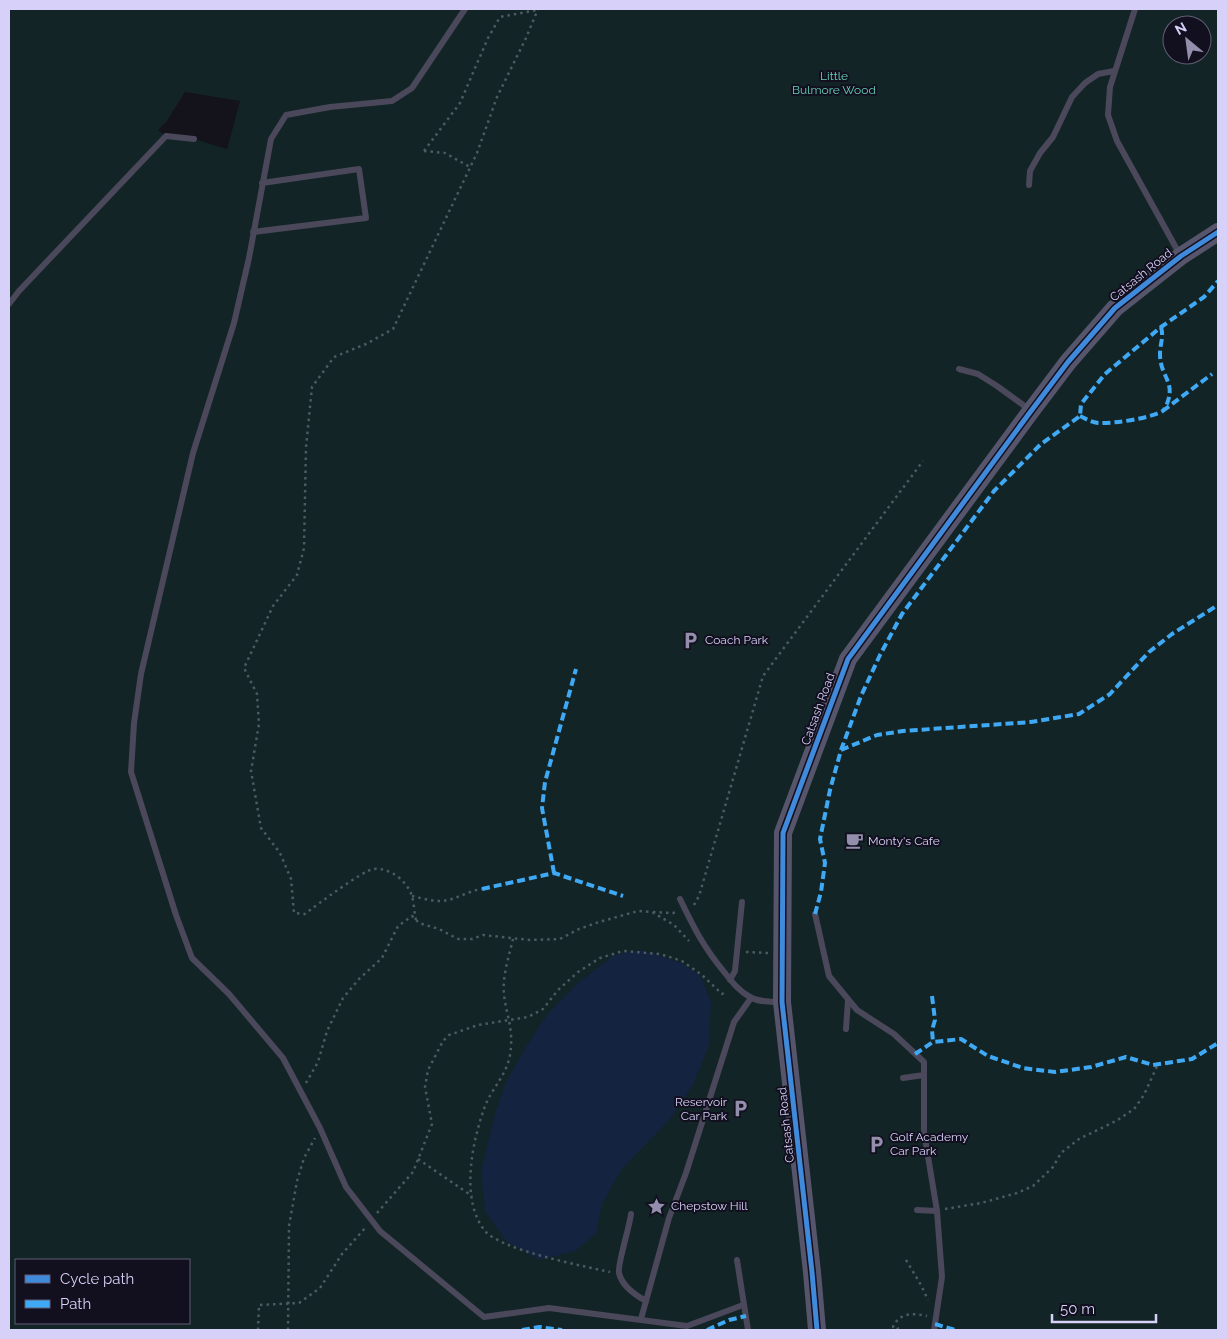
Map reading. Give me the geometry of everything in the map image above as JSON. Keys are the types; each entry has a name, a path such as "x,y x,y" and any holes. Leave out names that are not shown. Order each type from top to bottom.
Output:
{"street":[{"name":"Catsash Road","path":"817,1330 814,1287 782,1002 783,833 848,659 1068,362 1115,308 1181,256 1218,232"}],"lane":[{"path":"465,9 412,88 392,101 330,107 286,116 271,139 234,323 193,453 141,674 134,723 131,772 176,915 192,958 229,994 283,1058 320,1128 346,1187 380,1231 484,1317 549,1308 687,1326 743,1305"},
{"path":"1135,9 1114,71 1110,87 1108,115 1117,141 1181,256"},
{"path":"1030,185 1030,172 1040,153 1053,137 1072,97 1084,83 1098,74 1114,71"},
{"path":"9,304 166,136 194,139"},
{"path":"253,232 366,218 359,169 262,183"},
{"path":"959,369 978,374 1031,411"},
{"path":"680,899 696,933 730,980 751,998 767,1002 782,1002"},
{"path":"730,980 734,971 742,902"},
{"path":"815,914 829,976 857,1010 894,1034 924,1062 924,1132 937,1211 942,1277 934,1330"},
{"path":"641,1319 668,1218 686,1173 734,1022 751,998"},
{"path":"846,1029 848,1000"},
{"path":"904,1078 924,1075"},
{"path":"917,1210 937,1211"},
{"path":"632,1214 619,1274 624,1284 634,1294 646,1301"},
{"path":"737,1260 748,1330"}],"path":[{"path":"416,920 412,896 398,876 389,870 372,868 328,896 305,914 294,913 291,879 280,853 262,828 251,771 259,724 256,694 244,668 273,606 296,575 304,548 306,447 312,387 334,357 366,344 393,329 477,153 497,96 538,10"},
{"path":"470,167 445,153 424,151 460,103 488,38 500,17 538,10"},
{"path":"301,1092 318,1062 327,1031 343,998 359,978 382,958 398,926 412,916 419,923 458,939 472,939 483,934 513,939 560,939 579,929 638,911 673,913 693,906 699,896 763,676 923,460"},
{"path":"412,896 438,902 482,889"},
{"path":"652,912 674,925 688,939 696,952 708,951"},
{"path":"513,939 506,970 504,994 510,1019 509,1056 501,1080 484,1107 476,1135 470,1168 472,1197 476,1214 485,1231 502,1242 554,1260 619,1274"},
{"path":"258,1330 259,1305 299,1303 320,1288 342,1254 388,1198 413,1172 432,1124 425,1087 428,1070 443,1041 449,1035 478,1025 528,1017 543,1009 558,990 578,972 600,958 623,951 660,954 682,961 702,975 722,994 736,986"},
{"path":"736,951 782,953"},
{"path":"937,1211 981,1203 1017,1193 1033,1186 1053,1167 1061,1152 1079,1139 1116,1121 1134,1109 1144,1095 1158,1064"},
{"path":"288,1330 289,1226 304,1158 320,1128"},
{"path":"418,1159 472,1197"},
{"path":"906,1260 930,1305"},
{"path":"898,1330 898,1328 893,1327 895,1322 904,1315 914,1313 927,1316 928,1310"}],"green space":[{"name":"Little Bulmore Wood","path":"9,9 1218,9 1218,1330 9,1330","holes":["185,92 240,101 227,149 194,139 166,136 158,130 167,121"]}],"water":[{"path":"641,950 681,963 700,975 711,1001 709,1045 693,1085 671,1118 622,1169 602,1204 596,1234 575,1251 539,1260 507,1242 485,1212 481,1172 504,1086 525,1048 548,1013 578,983 614,955"}],"marked path":[{"path":"815,914 821,892 825,863 820,839 830,790 841,750 861,696 902,614 994,491 1041,444 1080,416 1081,404 1105,374 1161,327 1204,297 1218,281"},
{"path":"1161,327 1161,362 1170,393 1164,410 1212,374"},
{"path":"1080,416 1095,423 1113,423 1151,416 1164,410"},
{"path":"841,750 877,735 903,731 1031,722 1079,714 1110,694 1149,652 1172,634 1218,605"},
{"path":"554,873 542,808 545,782 576,669"},
{"path":"482,889 554,873 623,896"},
{"path":"932,996 935,1020 932,1030 933,1042"},
{"path":"915,1054 933,1042 961,1039 988,1056 1023,1068 1055,1072 1091,1067 1126,1057 1153,1065 1192,1059 1218,1043"},
{"path":"707,1330 729,1320 746,1316"},
{"path":"935,1324 955,1330"},
{"path":"522,1330 539,1327 562,1330"}],"cycle path":[{"path":"817,1330 782,1002 783,833 848,659 1068,362 1115,308 1181,256 1218,232"}],"place":[{"name":"Coach Park","path":"691,640"},
{"name":"Monty's Cafe","path":"854,841"},
{"name":"Reservoir Car Park","path":"741,1109"},
{"name":"Golf Academy Car Park","path":"876,1144"},
{"name":"Chepstow Hill","path":"657,1206"}]}
